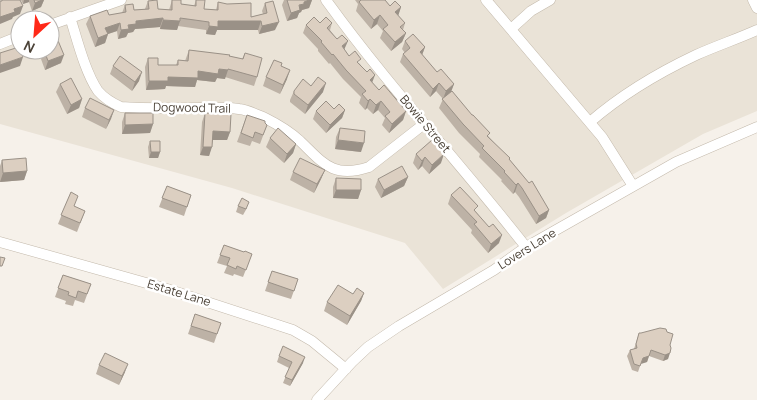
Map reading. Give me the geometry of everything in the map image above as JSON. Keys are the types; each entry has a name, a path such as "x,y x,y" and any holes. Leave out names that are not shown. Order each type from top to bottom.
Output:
{"street":[{"path":"60,21 122,0"},
{"name":"Bowie Street","path":"326,0 371,61 490,201 526,248"},
{"path":"486,0 606,142 633,186"},
{"path":"511,29 531,11 550,0"},
{"path":"753,0 757,8"},
{"name":"Dogwood Trail","path":"70,17 88,71 98,91 120,107 220,108 253,112 284,128 325,165 346,172 359,171 369,167 424,124"},
{"path":"590,122 617,100 670,68 757,30"},
{"name":"Lovers Lane","path":"317,400 368,347 383,336 494,270 526,248 633,186 676,162 757,127"},
{"name":"Estate Lane","path":"0,242 164,288 293,330 312,341 346,369"}],"shaded area":[{"path":"0,0 757,0 757,111 703,134 566,213 443,289 405,243 232,188 0,124"}],"building":[{"path":"20,0 23,6 10,10 10,14 0,17 0,1"},
{"path":"157,0 158,9 172,10 172,0 181,0 181,4 196,6 196,0 205,0 204,9 218,10 218,2 227,4 251,3 251,17 267,13 265,3 273,1 279,22 262,26 261,21 218,21 218,27 209,26 209,22 180,18 180,21 163,20 163,18 136,21 136,24 128,25 129,29 121,30 120,23 105,28 108,34 98,38 90,16 107,10 109,15 126,12 125,5 133,4 134,10 149,9 148,1"},
{"path":"287,0 309,0 299,5 300,10 291,13"},
{"path":"361,0 385,0 390,6 395,1 401,7 395,12 405,23 400,27 406,33 395,42 383,29 388,25 380,15 374,20 359,2"},
{"path":"314,17 320,23 326,17 332,23 327,28 337,39 342,35 348,41 342,46 349,56 355,51 361,59 357,62 367,72 370,69 375,75 370,80 379,90 384,85 406,111 392,124 385,116 390,112 381,101 376,105 370,99 368,101 362,94 366,91 306,25"},
{"path":"413,34 425,47 420,52 437,72 441,69 454,84 446,91 439,83 433,89 403,54 410,48 405,41"},
{"path":"60,45 64,55 60,56"},
{"path":"10,50 10,60 14,60 0,65 0,53"},
{"path":"189,50 230,55 243,59 245,53 262,58 257,77 228,69 219,69 218,74 198,71 198,78 168,77 168,81 149,81 148,58 158,58 158,65 178,65 178,60 188,61"},
{"path":"120,56 142,72 135,82 113,66"},
{"path":"274,60 282,63 281,66 290,70 283,85 266,77"},
{"path":"318,77 326,83 308,105 294,94 294,91 303,79 311,86"},
{"path":"71,78 82,99 71,105 60,84"},
{"path":"452,91 490,133 487,136 510,158 529,183 532,181 549,210 539,216 518,183 516,185 482,148 484,146 442,99"},
{"path":"90,98 114,110 109,120 85,108"},
{"path":"326,101 334,109 339,104 345,110 330,125 316,111"},
{"path":"125,113 153,113 153,124 125,125"},
{"path":"205,113 231,114 230,132 213,131 212,147 203,147"},
{"path":"247,115 265,121 267,125 263,135 255,132 253,138 241,133"},
{"path":"278,128 296,144 287,154 270,138"},
{"path":"340,128 365,131 364,143 338,140"},
{"path":"432,140 444,154 432,165 425,157 422,161 416,154"},
{"path":"150,141 160,141 160,152 151,152"},
{"path":"26,158 27,171 3,173 2,160"},
{"path":"300,158 325,170 317,184 293,172"},
{"path":"402,166 408,177 384,190 378,179"},
{"path":"336,178 361,179 361,190 336,190"},
{"path":"167,186 191,195 187,207 162,198"},
{"path":"460,187 478,206 474,210 489,227 493,224 502,235 491,244 474,224 477,222 451,195"},
{"path":"71,192 78,196 74,206 85,211 80,223 61,215"},
{"path":"242,198 249,202 246,209 238,206"},
{"path":"224,245 252,254 246,270 237,266 236,269 227,265 230,258 220,255"},
{"path":"0,257 5,258 2,266 0,266"},
{"path":"272,271 298,279 294,291 268,282"},
{"path":"63,275 91,284 87,294 78,291 76,298 68,295 69,292 58,288"},
{"path":"338,285 353,294 357,288 364,293 350,316 327,302"},
{"path":"195,314 221,323 217,334 191,326"},
{"path":"660,328 666,329 667,332 673,334 670,353 665,355 651,350 649,356 643,358 640,366 634,364 630,350 637,348 636,344 639,333"},
{"path":"283,346 305,357 292,380 285,377 292,362 279,356"},
{"path":"105,353 128,364 122,376 99,365"}]}
